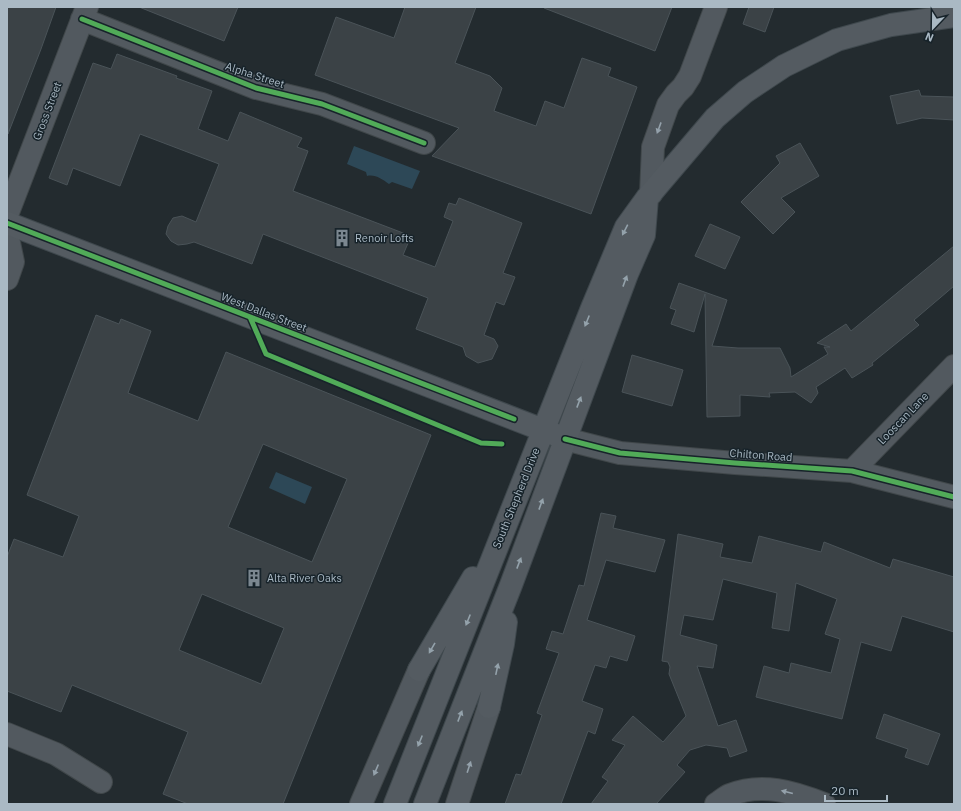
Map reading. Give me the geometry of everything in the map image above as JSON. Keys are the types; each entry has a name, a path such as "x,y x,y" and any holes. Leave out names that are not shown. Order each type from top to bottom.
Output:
{"main road":[{"name":"South Shepherd Drive","path":"395,804 508,518 626,227 649,196 715,118 746,92 784,66 837,40 891,25 947,13"},
{"path":"425,804 511,585 627,274 644,235 649,196"},
{"name":"West Dallas Street","path":"7,222 543,431 565,438"},
{"path":"419,670 508,518"},
{"path":"489,707 503,644 511,585"}],"street":[{"path":"649,196 653,147 668,105 690,76 716,7"},
{"name":"Alpha Street","path":"85,13 256,88 322,104 424,143"},
{"name":"Gross Street","path":"7,216 85,13"},
{"path":"7,233 13,262 7,279"},
{"name":"Looscan Lane","path":"852,471 954,366"},
{"name":"Chilton Road","path":"565,438 620,453 852,471 954,497"},
{"path":"361,804 419,670"},
{"path":"457,804 489,707"},
{"path":"7,734 56,754 101,782"},
{"path":"716,804 729,796 751,789 770,788 809,798 824,804"}],"water":[{"path":"354,146 420,171 412,189 392,182 389,184 376,176 367,176 366,172 347,164"},
{"path":"276,472 312,487 305,504 269,488"}],"building":[{"path":"7,7 56,7 8,134"},
{"path":"139,7 238,7 224,41"},
{"path":"405,7 476,7 455,63 490,76 502,88 494,111 536,126 545,101 564,108 582,58 611,68 608,76 637,87 591,214 432,156 459,128 315,75 336,17 394,38"},
{"path":"672,7 655,51 544,8"},
{"path":"749,7 774,7 765,32 743,24"},
{"name":"Renoir Lofts","path":"117,54 177,76 176,78 212,91 198,129 228,141 240,112 302,138 297,147 308,151 293,191 411,236 403,255 435,267 453,221 444,217 449,203 456,205 459,198 522,223 503,273 515,277 504,305 496,302 484,335 494,339 498,346 492,359 478,363 466,356 463,347 416,329 428,298 263,234 252,264 194,242 178,245 171,241 166,234 168,226 173,218 182,216 196,222 219,164 140,134 120,186 73,168 67,185 49,178 93,63 111,69"},
{"path":"919,90 921,96 954,97 954,120 922,118 897,124 890,96"},
{"path":"800,143 819,176 781,198 795,212 773,234 741,202 780,163 776,156"},
{"path":"710,224 740,237 725,269 695,256"},
{"path":"954,246 954,286 914,320 919,325 872,363 873,365 852,378 845,368 816,387 818,393 811,403 795,392 769,393 770,397 740,395 740,416 707,417 705,294 694,332 671,324 676,310 670,308 679,283 727,300 712,346 738,348 780,348 790,368 791,377 828,354 824,347 830,347 817,343 846,324 851,331"},
{"name":"Alta River Oaks","path":"96,315 119,324 121,319 151,331 128,393 198,421 226,352 431,435 283,804 188,804 163,794 188,732 72,685 61,712 7,691 7,557 14,539 63,557 79,516 27,495","holes":["263,444 347,479 312,562 228,527","202,594 284,628 261,684 179,650"]},
{"path":"632,355 683,370 672,406 622,392"},
{"path":"601,513 616,516 613,528 665,540 655,572 606,560 587,620 635,636 627,661 610,656 606,668 595,665 582,701 603,709 595,734 588,731 561,804 505,804 516,774 521,775 542,715 537,713 559,653 546,649 552,631 563,634 579,585 584,586"},
{"path":"678,534 723,544 720,557 752,563 759,536 821,552 824,542 890,568 893,559 954,577 954,632 902,616 891,651 861,642 842,719 756,697 764,666 789,673 791,663 831,673 840,639 825,634 837,599 796,583 789,631 772,628 777,593 723,579 713,620 684,615 680,635 717,645 713,668 697,666 718,726 736,720 747,751 730,757 727,748 706,745 690,750 677,765 685,772 656,804 591,804 608,781 602,777 625,745 612,740 633,716 663,742 686,716 669,674 670,667 668,662 662,661"},
{"path":"884,714 940,734 928,765 905,757 908,749 876,738"}],"cycle path":[{"path":"82,19 256,88 322,104 424,143"},
{"path":"7,223 514,419"},
{"path":"250,317 266,354 481,443 502,444"},
{"path":"565,439 620,453 852,471 954,497"}],"place":[{"name":"Renoir Lofts","path":"342,238"},
{"name":"Alta River Oaks","path":"254,578"}]}
